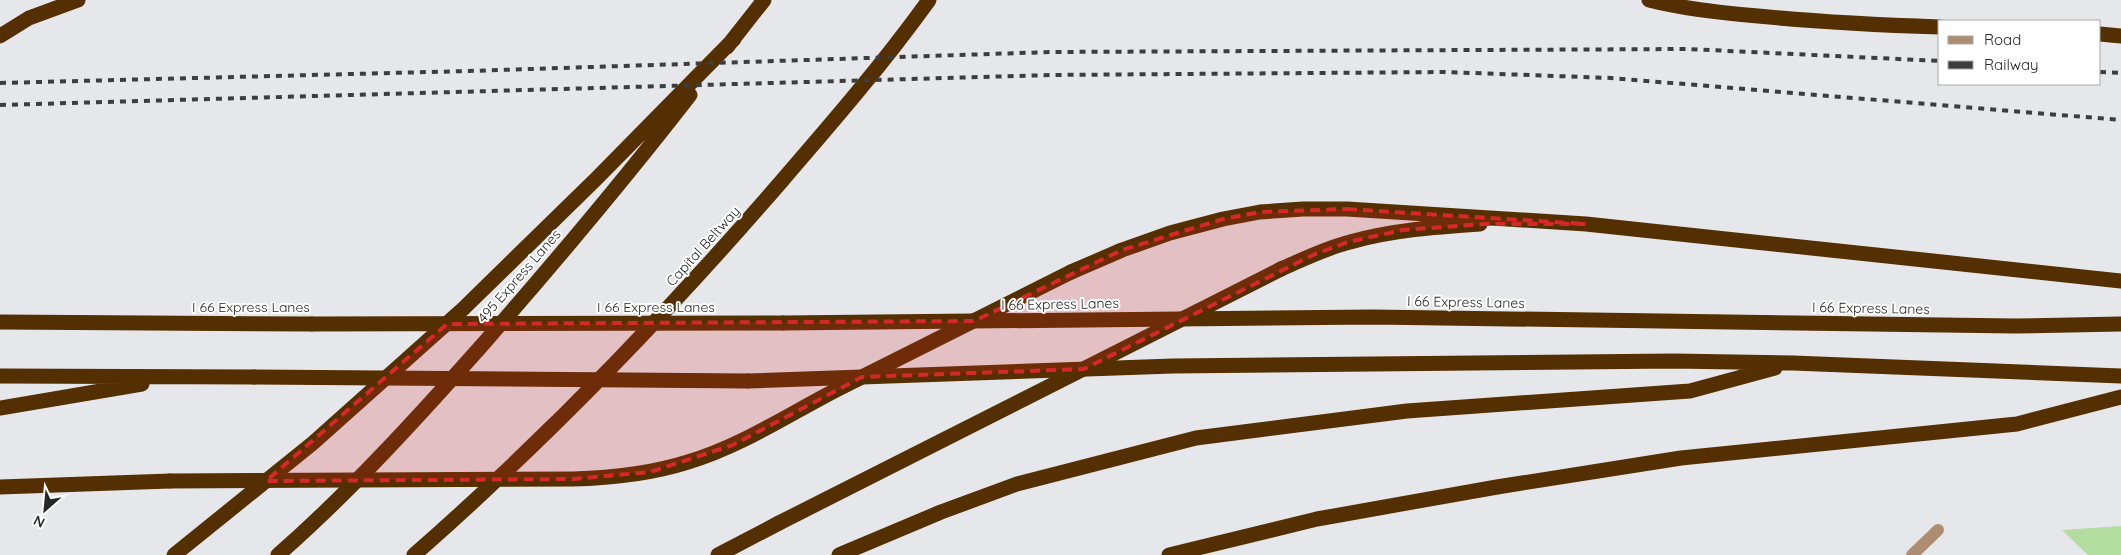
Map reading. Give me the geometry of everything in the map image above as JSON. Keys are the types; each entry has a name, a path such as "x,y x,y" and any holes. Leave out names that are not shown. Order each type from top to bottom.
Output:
{"highway":[{"path":"0,36 29,18 78,0"},
{"name":"495 Express Lanes","path":"278,555 408,429 636,164 764,0"},
{"name":"Capital Beltway","path":"414,555 463,512 552,427 672,305 805,154 902,38 929,0"},
{"path":"1649,0 1733,14 1832,23 1938,27"},
{"path":"2101,34 2121,36"},
{"path":"174,555 313,443 463,309 589,186 734,39"},
{"path":"0,487 170,481 573,479 610,478 650,472 689,462 733,445 811,402 1071,272 1122,250 1223,219 1260,212 1302,209 1347,209 1586,224 2121,281"},
{"path":"718,555 1313,255 1348,242 1404,230 1484,224 1586,224"},
{"name":"I 66 Express Lanes","path":"0,322 312,324 783,323 1373,317 2015,326 2121,324"},
{"path":"0,376 254,376 748,381 1173,366 1674,361 1792,363 2121,376"},
{"path":"839,555 941,512 1017,484 1196,438 1407,411 1690,391 1792,363"},
{"path":"0,408 184,377"},
{"path":"1169,555 1317,519 1497,487 1681,458 2017,424 2121,397"}],"street":[{"path":"1912,555 1938,530"}],"highlighted area":[{"path":"1347,209 1586,224 1485,224 1403,230 1348,242 1313,255 1084,369 862,377 733,445 650,472 573,479 266,481 447,324 974,321 1122,250 1223,219 1260,212"}],"green space":[{"path":"2121,526 2121,555 2088,555 2062,530"}],"railway":[{"path":"0,83 469,71 1051,52 1688,49 1938,61"},
{"path":"0,105 1051,75 1445,72 1611,78 2121,120"},
{"path":"2101,72 2121,73"}]}
